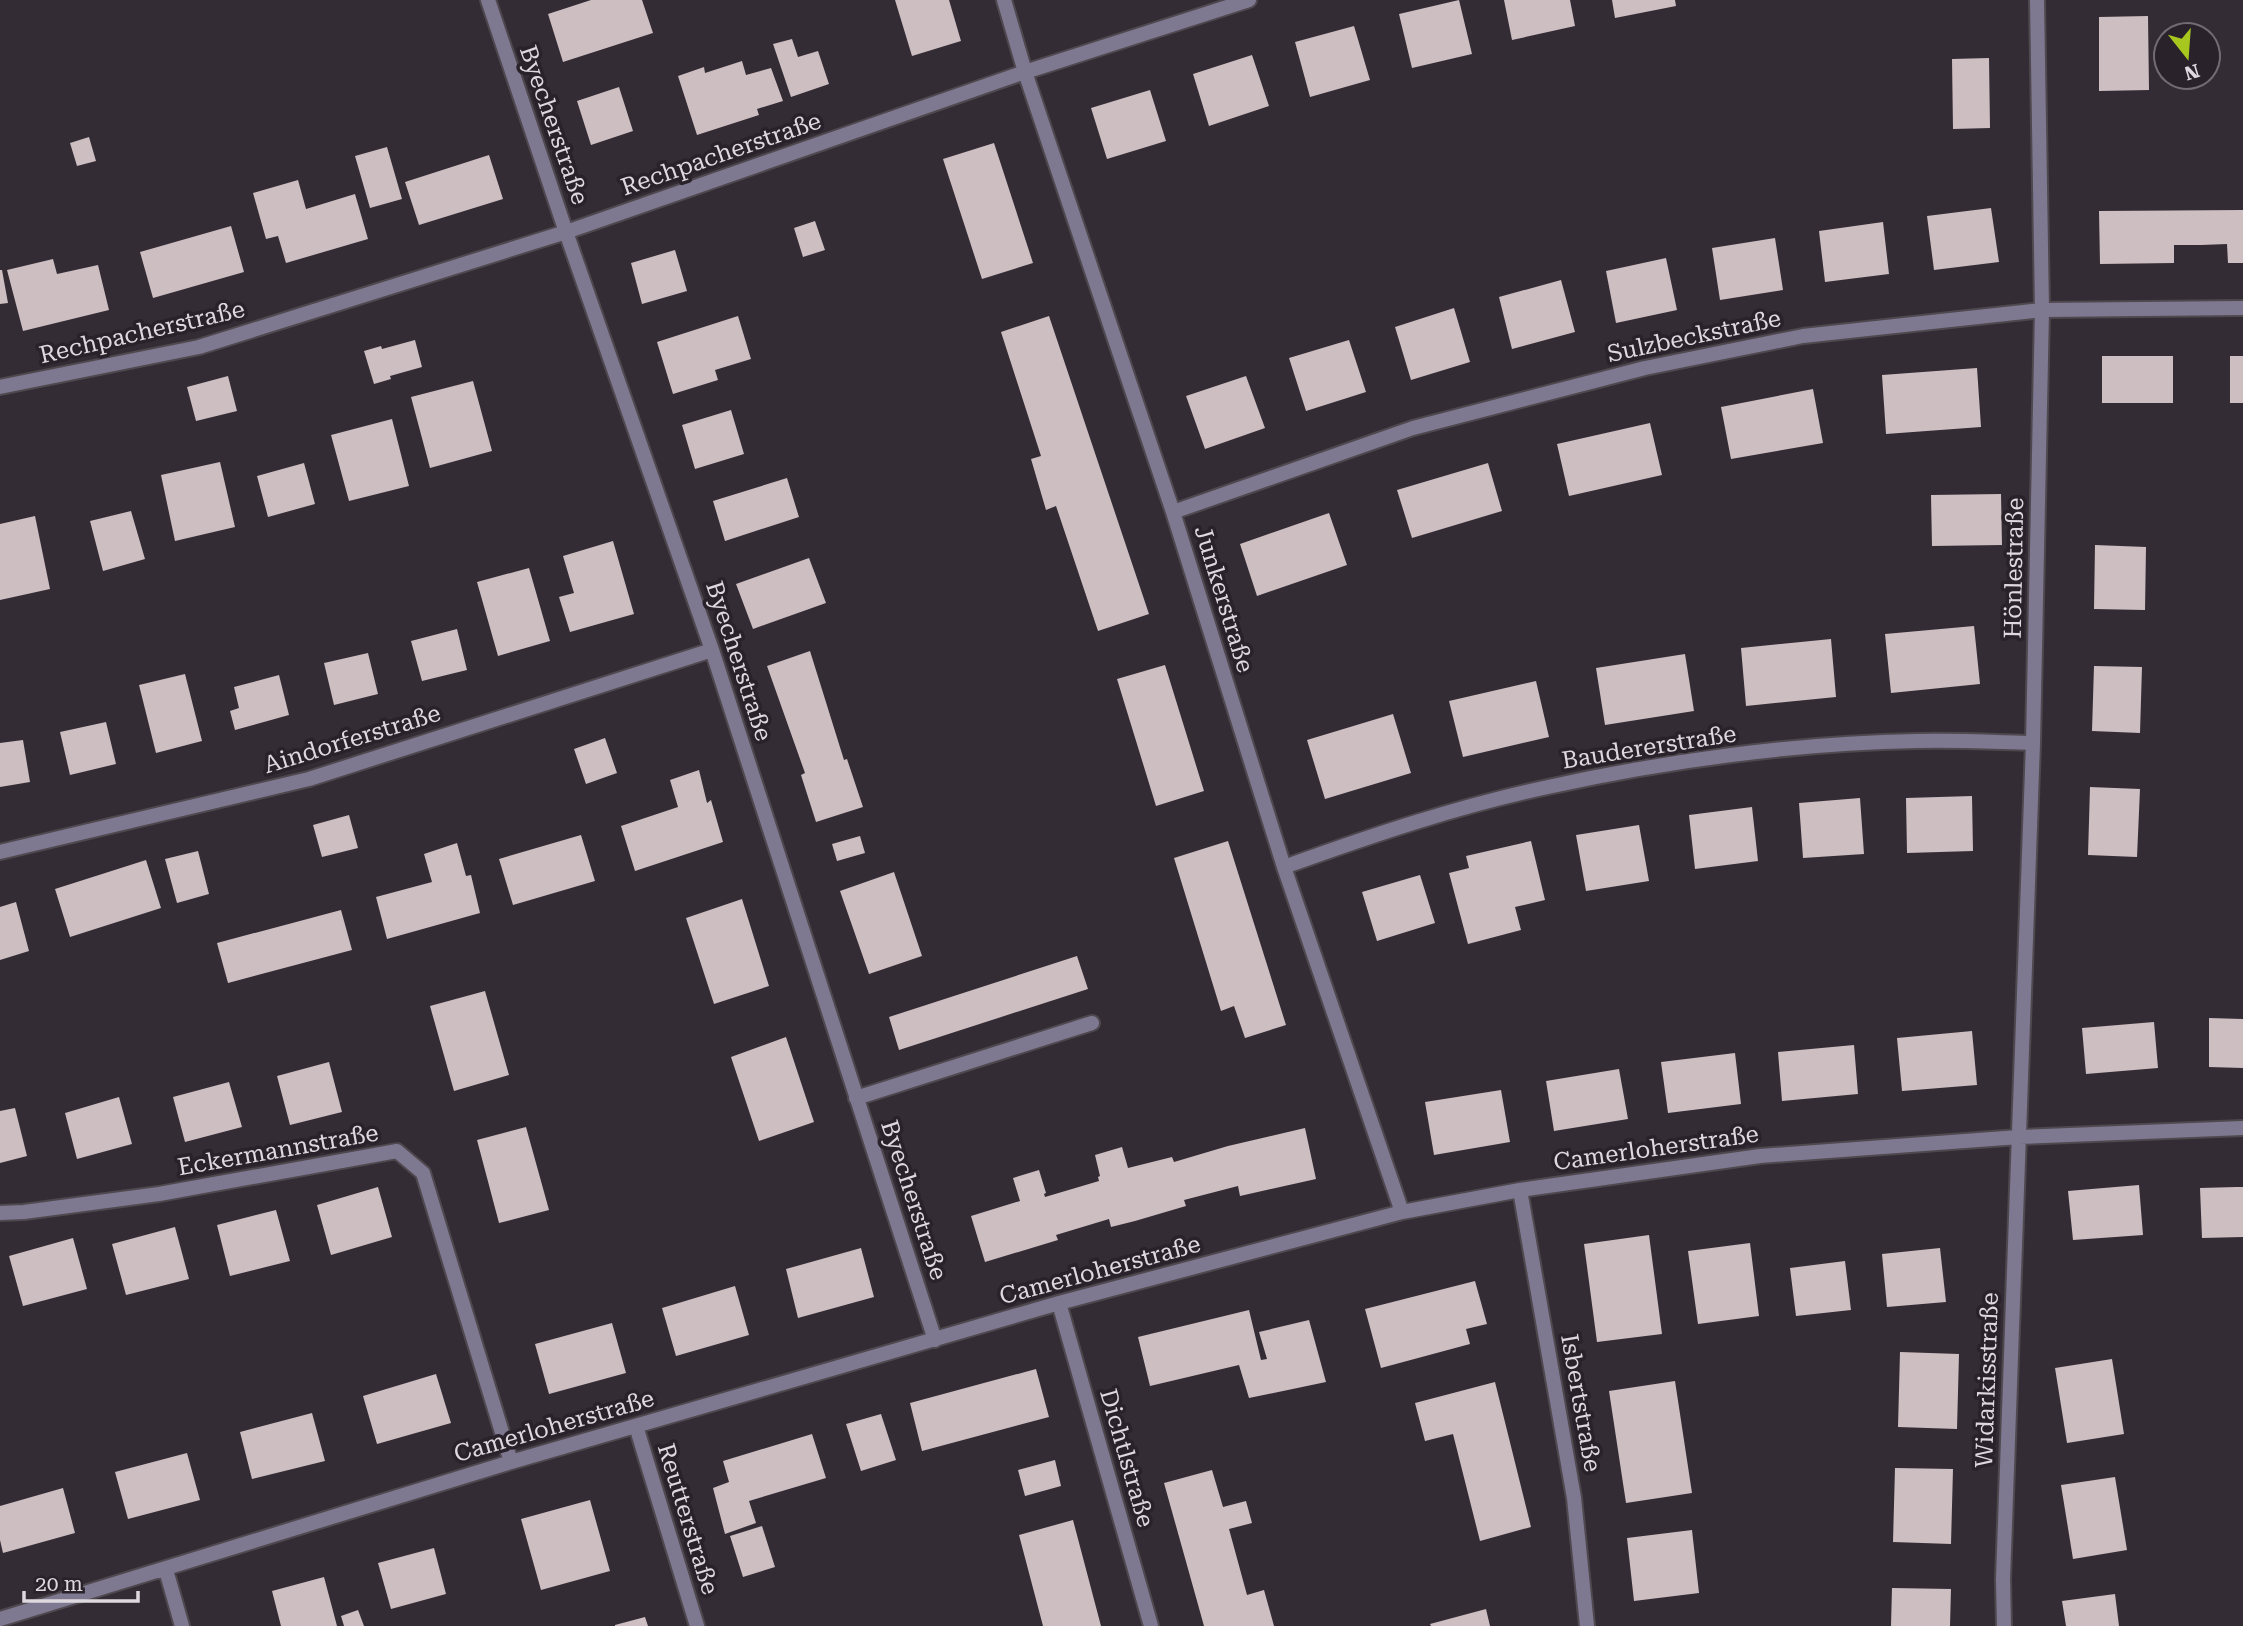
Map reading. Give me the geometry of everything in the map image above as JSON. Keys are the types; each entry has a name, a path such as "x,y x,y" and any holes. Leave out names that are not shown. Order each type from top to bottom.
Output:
{"street":[{"name":"Byecherstraße","path":"488,0 712,650 935,1340"},
{"name":"Junkerstraße","path":"1004,0 1025,72 1173,512 1284,867 1402,1212"},
{"name":"Rechpacherstraße","path":"0,387 199,346 566,232 1025,72 1250,0"},
{"name":"Hönlestraße","path":"2019,1137 2033,743 2042,310 2037,0"},
{"name":"Sulzbeckstraße","path":"1173,512 1413,428 1645,369 1804,336 2042,310 2243,308"},
{"name":"Aindorferstraße","path":"0,852 309,779 712,650"},
{"name":"Baudererstraße","path":"1284,867 1455,811 1548,787 1643,770 1771,750 1916,741 2033,743"},
{"path":"856,1098 1092,1023"},
{"name":"Camerloherstraße","path":"0,1619 511,1462 1059,1303 1402,1212 1520,1190 1760,1156 2019,1137 2243,1128"},
{"name":"Widarkisstraße","path":"2004,1626 2003,1565 2019,1137"},
{"name":"Eckermannstraße","path":"0,1213 159,1194 397,1151 423,1173 511,1462"},
{"name":"Isbertstraße","path":"1520,1190 1574,1498 1587,1626"},
{"name":"Dichtlstraße","path":"1059,1303 1151,1626"},
{"name":"Reutterstraße","path":"636,1426 697,1626"},
{"path":"166,1570 182,1626"}],"building":[{"path":"591,0 642,0 653,33 563,62 548,14"},
{"path":"895,0 949,0 961,41 912,56"},
{"path":"1459,0 1472,54 1412,68 1399,14"},
{"path":"1504,0 1570,0 1575,26 1512,40"},
{"path":"1612,0 1675,0 1676,6 1615,18"},
{"path":"2148,16 2149,90 2099,91 2099,17"},
{"path":"1354,26 1370,80 1310,97 1295,42"},
{"path":"792,39 798,57 818,51 829,84 791,97 773,44"},
{"path":"1252,55 1269,106 1209,126 1193,74"},
{"path":"1989,58 1990,128 1953,129 1952,59"},
{"path":"742,61 746,75 771,68 783,101 757,109 759,115 697,135 678,76 704,67 705,73"},
{"path":"619,87 633,131 591,145 577,101"},
{"path":"1150,90 1166,141 1107,159 1091,108"},
{"path":"89,137 96,161 77,166 70,143"},
{"path":"994,143 1033,263 982,279 943,159"},
{"path":"387,147 402,199 370,208 355,156"},
{"path":"489,155 503,199 419,225 405,182"},
{"path":"298,180 306,209 355,194 368,239 286,263 278,236 266,239 253,193"},
{"path":"1991,208 1999,262 1934,270 1927,216"},
{"path":"2243,210 2243,263 2228,263 2227,244 2174,245 2174,263 2100,264 2099,211"},
{"path":"815,221 825,250 803,257 794,228"},
{"path":"1883,222 1889,274 1825,282 1819,231"},
{"path":"231,226 244,272 153,298 140,252"},
{"path":"1775,238 1783,290 1720,300 1712,248"},
{"path":"675,250 687,291 642,304 631,263"},
{"path":"1666,258 1677,310 1616,323 1606,271"},
{"path":"53,259 57,274 98,265 109,310 23,331 7,270"},
{"path":"0,270 8,303 0,304"},
{"path":"1561,280 1575,332 1512,349 1499,297"},
{"path":"1454,308 1470,362 1411,380 1395,327"},
{"path":"738,316 751,359 715,370 718,380 673,394 657,342"},
{"path":"1049,316 1149,614 1098,631 1056,506 1046,510 1031,459 1041,456 1001,332"},
{"path":"415,340 422,367 390,376 391,379 374,384 364,351"},
{"path":"1349,340 1366,392 1306,411 1289,358"},
{"path":"2102,356 2173,356 2173,403 2102,403"},
{"path":"2230,356 2243,356 2243,403 2230,403"},
{"path":"1977,368 1981,427 1886,434 1882,375"},
{"path":"228,376 237,411 196,421 187,387"},
{"path":"1246,376 1265,428 1205,449 1186,396"},
{"path":"473,381 492,451 430,468 411,397"},
{"path":"1813,389 1823,443 1731,459 1721,407"},
{"path":"731,410 744,454 695,469 682,425"},
{"path":"392,419 409,486 349,501 331,435"},
{"path":"1650,423 1662,475 1569,496 1557,444"},
{"path":"220,462 235,527 175,541 161,475"},
{"path":"304,463 315,504 268,517 257,476"},
{"path":"1488,463 1502,511 1412,538 1397,490"},
{"path":"787,478 799,517 725,541 713,501"},
{"path":"2001,494 2002,545 1932,546 1931,495"},
{"path":"131,511 145,559 103,571 90,521"},
{"path":"1329,513 1347,565 1257,596 1240,544"},
{"path":"35,516 50,589 0,600 0,524"},
{"path":"613,541 634,614 570,632 559,597 574,593 563,556"},
{"path":"2095,545 2146,547 2145,610 2094,609"},
{"path":"809,558 826,603 753,629 736,584"},
{"path":"529,568 550,641 498,656 477,582"},
{"path":"1974,626 1980,684 1891,693 1885,634"},
{"path":"457,629 467,670 422,681 411,641"},
{"path":"1831,639 1836,697 1746,706 1741,648"},
{"path":"810,651 844,760 847,759 863,807 816,822 801,775 805,773 767,666"},
{"path":"368,653 378,694 334,705 324,663"},
{"path":"1685,654 1694,711 1605,725 1596,668"},
{"path":"1165,665 1204,791 1156,806 1117,679"},
{"path":"2094,666 2142,667 2140,733 2092,731"},
{"path":"185,674 202,741 156,753 139,685"},
{"path":"279,675 289,715 235,730 230,711 239,708 234,687"},
{"path":"1536,681 1549,737 1463,757 1449,701"},
{"path":"1393,714 1411,773 1325,799 1307,740"},
{"path":"106,722 116,764 70,775 60,732"},
{"path":"605,738 617,773 586,784 574,749"},
{"path":"23,740 30,782 0,787 0,743"},
{"path":"699,770 707,803 711,800 723,842 635,871 621,826 678,807 670,780"},
{"path":"2090,787 2140,789 2137,857 2088,855"},
{"path":"1972,796 1973,851 1907,853 1906,798"},
{"path":"1860,798 1864,854 1803,858 1799,803"},
{"path":"1752,807 1758,861 1695,869 1689,815"},
{"path":"349,815 358,848 322,857 313,825"},
{"path":"1639,825 1649,881 1586,891 1576,835"},
{"path":"581,835 595,881 513,905 499,859"},
{"path":"860,836 865,853 837,861 832,844"},
{"path":"1228,841 1286,1025 1245,1038 1234,1006 1221,1011 1174,858"},
{"path":"1531,841 1545,900 1515,907 1521,930 1468,944 1449,873 1469,868 1466,856"},
{"path":"457,843 466,876 471,875 480,913 387,939 376,897 432,882 424,854"},
{"path":"198,851 209,894 177,903 165,859"},
{"path":"146,860 161,908 70,937 55,889"},
{"path":"894,872 922,956 869,974 840,891"},
{"path":"1420,875 1435,923 1377,941 1362,892"},
{"path":"742,899 769,986 714,1004 686,918"},
{"path":"16,902 29,951 0,960 0,907"},
{"path":"341,910 352,950 228,983 217,943"},
{"path":"1077,956 1088,989 899,1050 889,1017"},
{"path":"485,991 509,1075 454,1091 430,1006"},
{"path":"2209,1018 2243,1019 2243,1068 2209,1067"},
{"path":"2154,1022 2158,1068 2086,1074 2082,1028"},
{"path":"1972,1031 1977,1085 1902,1091 1897,1038"},
{"path":"786,1037 814,1122 759,1141 731,1057"},
{"path":"1854,1045 1858,1094 1782,1101 1778,1052"},
{"path":"1735,1053 1741,1104 1668,1113 1661,1062"},
{"path":"329,1062 342,1112 290,1125 277,1076"},
{"path":"1619,1069 1628,1119 1554,1131 1546,1081"},
{"path":"229,1082 242,1127 185,1142 173,1097"},
{"path":"1501,1090 1510,1142 1434,1155 1425,1102"},
{"path":"119,1097 132,1144 77,1159 65,1113"},
{"path":"15,1108 27,1156 0,1163 0,1111"},
{"path":"526,1127 549,1210 499,1223 477,1140"},
{"path":"1305,1128 1316,1179 1240,1196 1238,1186 1184,1200 1186,1206 1135,1221 1111,1227 1109,1219 1056,1235 1058,1240 985,1262 971,1216 1020,1201 1013,1178 1039,1170 1045,1197 1099,1181 1095,1155 1122,1147 1128,1168 1172,1157 1174,1162"},
{"path":"2139,1185 2143,1235 2073,1240 2068,1191"},
{"path":"378,1187 392,1237 331,1255 317,1205"},
{"path":"2243,1187 2243,1237 2202,1238 2200,1188"},
{"path":"276,1210 290,1261 230,1276 217,1225"},
{"path":"175,1227 189,1279 126,1295 112,1244"},
{"path":"1649,1235 1662,1334 1597,1342 1584,1244"},
{"path":"73,1238 87,1289 23,1306 9,1256"},
{"path":"1750,1243 1759,1316 1698,1324 1688,1251"},
{"path":"861,1248 874,1297 798,1318 786,1269"},
{"path":"1940,1248 1946,1302 1887,1307 1882,1254"},
{"path":"1845,1261 1851,1310 1796,1316 1790,1268"},
{"path":"1475,1281 1487,1324 1466,1329 1470,1344 1381,1368 1365,1309"},
{"path":"735,1286 749,1335 676,1356 662,1308"},
{"path":"1249,1310 1261,1360 1267,1359 1259,1332 1309,1320 1326,1382 1249,1398 1239,1365 1150,1386 1138,1337"},
{"path":"612,1323 626,1373 549,1394 535,1344"},
{"path":"1900,1352 1959,1354 1957,1429 1898,1427"},
{"path":"2112,1359 2124,1434 2067,1443 2055,1368"},
{"path":"1036,1369 1049,1417 922,1451 910,1403"},
{"path":"436,1374 451,1423 377,1444 363,1396"},
{"path":"1675,1381 1692,1493 1626,1503 1609,1391"},
{"path":"1495,1382 1531,1527 1480,1541 1453,1434 1425,1441 1415,1403"},
{"path":"312,1413 325,1461 252,1479 240,1432"},
{"path":"881,1414 896,1460 861,1471 846,1424"},
{"path":"812,1434 826,1478 749,1501 756,1523 725,1534 713,1488 729,1482 723,1461"},
{"path":"187,1453 200,1500 128,1519 115,1472"},
{"path":"1055,1460 1061,1486 1025,1496 1018,1470"},
{"path":"1895,1468 1953,1469 1951,1544 1893,1542"},
{"path":"1212,1470 1223,1507 1246,1501 1252,1523 1229,1529 1247,1595 1264,1590 1274,1626 1204,1626 1164,1483"},
{"path":"2115,1477 2127,1550 2073,1559 2061,1485"},
{"path":"63,1488 75,1533 3,1553 0,1540 0,1506"},
{"path":"590,1500 610,1571 541,1590 521,1519"},
{"path":"1073,1520 1101,1626 1043,1626 1019,1535"},
{"path":"762,1526 775,1567 743,1577 730,1536"},
{"path":"1692,1530 1699,1593 1634,1601 1627,1538"},
{"path":"434,1548 446,1594 391,1609 378,1563"},
{"path":"324,1577 337,1626 281,1626 272,1591"},
{"path":"1892,1588 1951,1589 1950,1626 1891,1626"},
{"path":"2115,1594 2119,1626 2066,1626 2062,1601"},
{"path":"1486,1609 1490,1626 1430,1624"},
{"path":"358,1610 364,1626 344,1626 341,1616"},
{"path":"645,1617 648,1626 615,1626 615,1625"}]}
